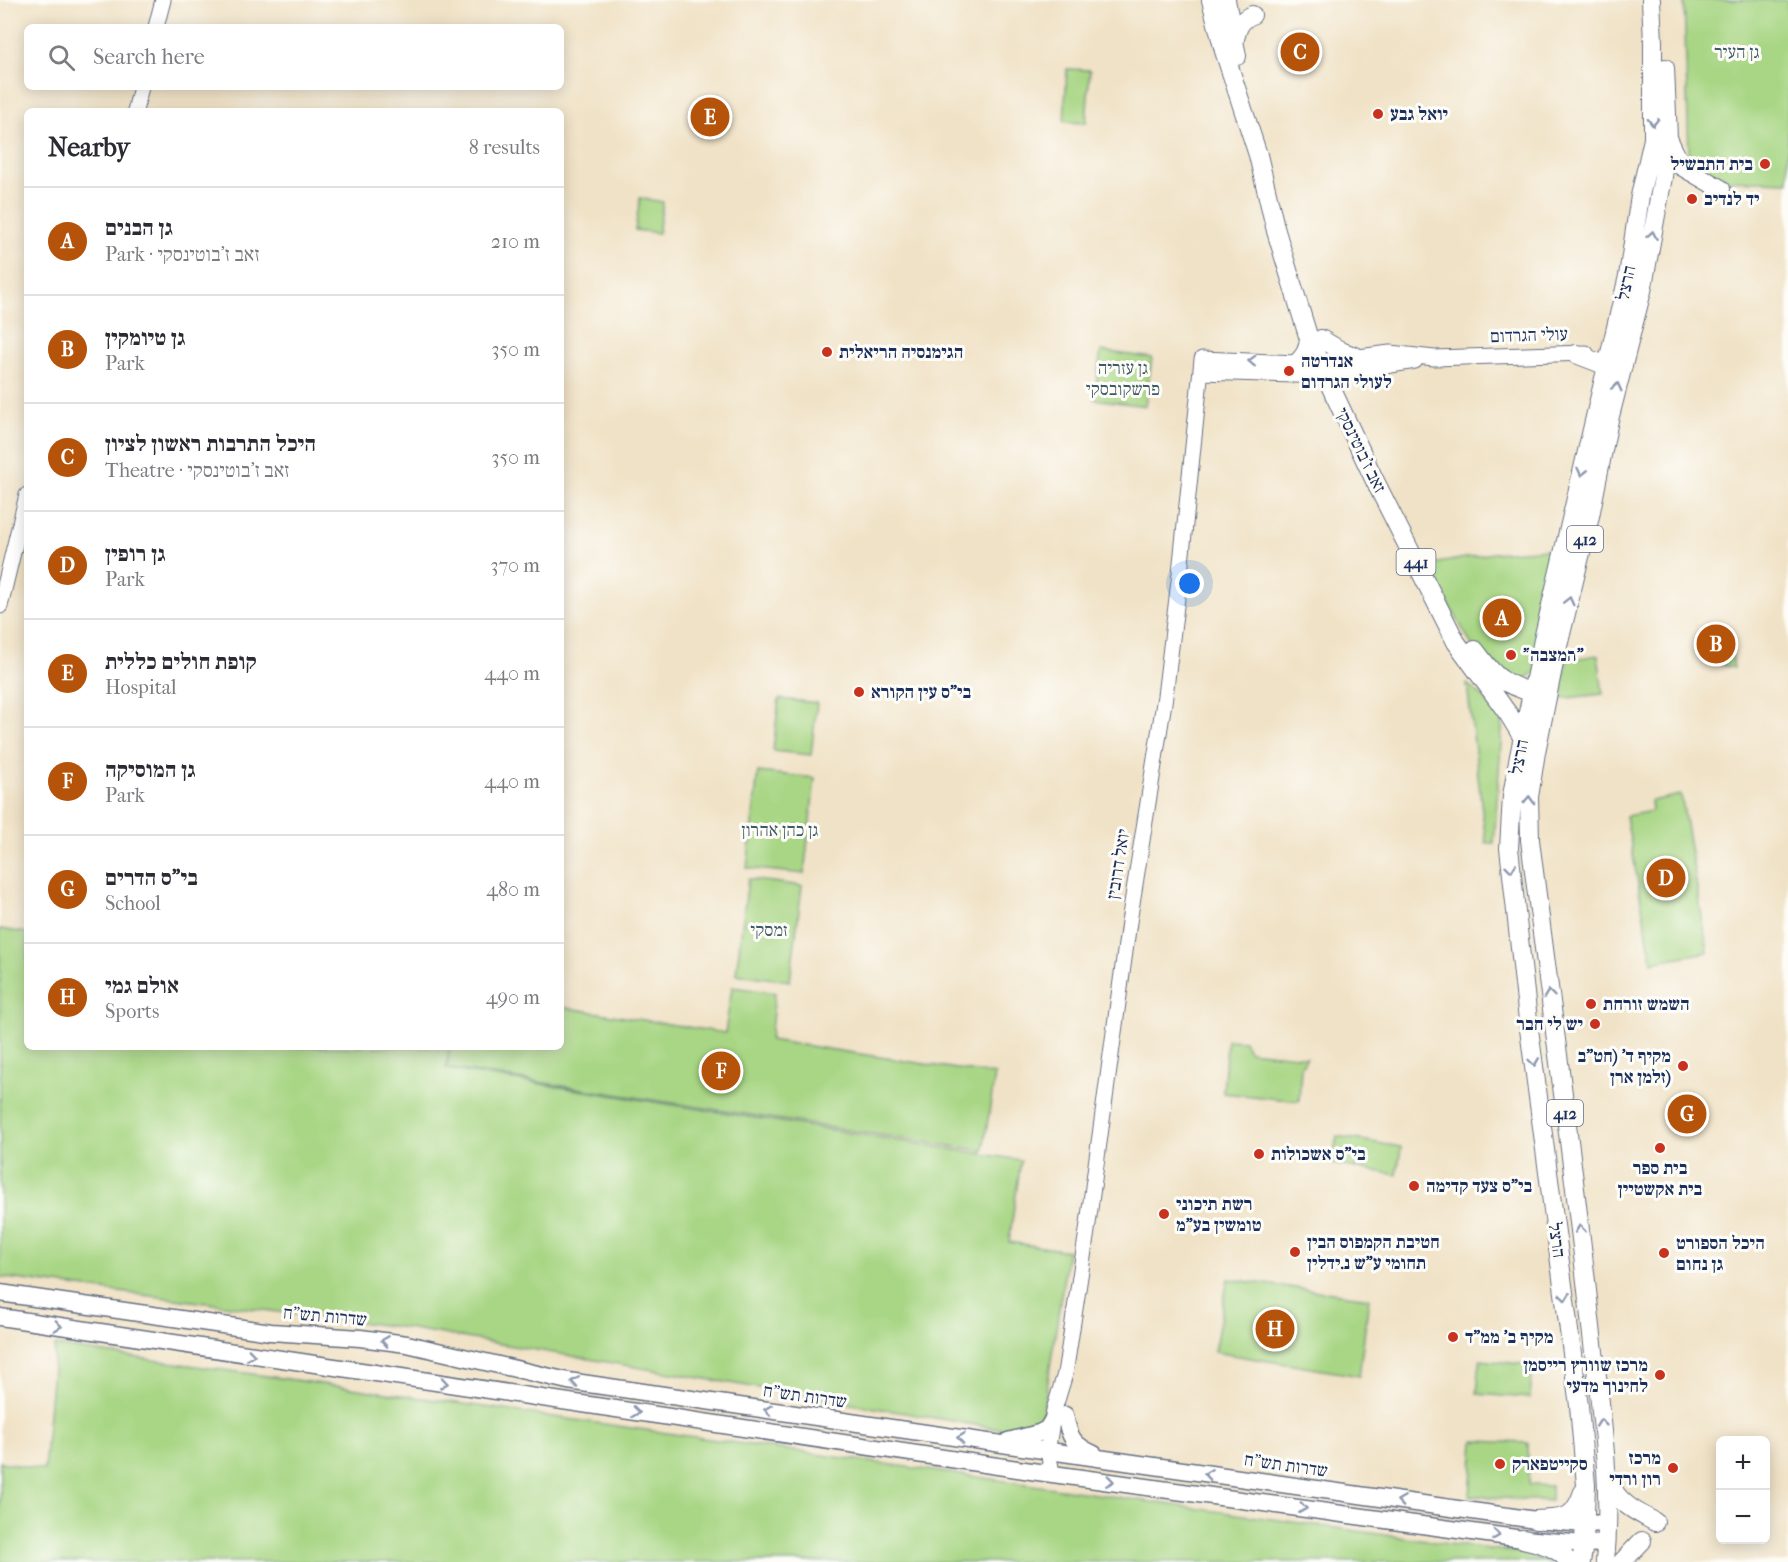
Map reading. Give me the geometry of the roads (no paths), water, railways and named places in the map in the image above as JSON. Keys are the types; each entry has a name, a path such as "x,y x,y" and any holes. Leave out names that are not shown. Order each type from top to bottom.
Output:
{"main road":[{"name":"זאב ז'בוטינסקי","path":"1211,0 1224,51 1258,155 1276,231 1315,339 1456,642 1523,738"},
{"name":"זאב ז'בוטינסקי","path":"1226,0 1234,44 1267,148 1315,339"},
{"name":"הרצל","path":"1585,1524 1586,1485 1579,1406 1529,1029 1509,848 1512,796 1523,738 1590,516 1609,420 1614,358 1640,196 1653,140 1651,0"},
{"name":"הרצל","path":"1614,358 1642,291 1668,138 1661,0"},
{"path":"1234,44 1237,27 1244,18 1252,15"},
{"path":"1668,138 1681,166 1721,189"},
{"path":"1297,363 1315,339 1357,357"},
{"path":"1576,354 1614,358"},
{"name":"זאב ז'בוטינסקי","path":"1328,368 1467,638 1498,678 1536,701"},
{"path":"1482,680 1502,697 1536,701"},
{"name":"הרצל","path":"1536,701 1529,797 1530,840 1579,1216 1606,1468 1608,1523"},
{"name":"שדרות תש\"ח","path":"0,1293 271,1332 360,1338 407,1344 568,1381 1106,1460 1536,1520 1585,1524 1608,1523"},
{"path":"0,1317 1052,1473 1523,1539 1582,1553 1606,1553"},
{"path":"997,1444 1047,1430 1059,1417 1067,1426 1074,1442 1083,1450 1106,1460"},
{"path":"1606,1468 1614,1491 1635,1512 1655,1522"},
{"path":"1536,1520 1566,1516 1575,1512 1586,1485"},
{"name":"412","path":"1606,1553 1608,1523"},
{"name":"412","path":"1582,1553 1585,1524"},
{"path":"1523,1539 1554,1550 1565,1556 1568,1562"},
{"path":"1622,1562 1642,1541"}],"street":[{"path":"157,24 163,0"},
{"path":"136,108 140,90"},
{"name":"עולי הגרדום","path":"1201,366 1297,363 1328,368 1357,357 1390,353 1434,358"},
{"name":"עולי הגרדום","path":"1201,366 1328,368 1434,358 1576,354"},
{"name":"יואל דרובין","path":"1052,1473 1101,1140 1129,922 1165,696 1201,366"},
{"path":"0,606 24,507"}],"place":[{"name":"היכל התרבות ראשון לציון","path":"1300,52"},
{"name":"יואל גבע","path":"1378,114"},
{"name":"קופת חולים כללית","path":"710,117"},
{"name":"בית התבשיל","path":"1765,164"},
{"name":"יד לנדיב","path":"1692,199"},
{"name":"הגימנסיה הריאלית","path":"827,352"},
{"name":"אנדרטה לעולי הגרדום","path":"1289,371"},
{"name":"גן הבנים","path":"1502,618"},
{"name":"גן טיומקין","path":"1716,644"},
{"name":"\"המצבה\"","path":"1511,655"},
{"name":"בי\"ס עין הקורא","path":"859,692"},
{"name":"גן רופין","path":"1666,878"},
{"name":"השמש זורחת","path":"1591,1004"},
{"name":"יש לי חבר","path":"1595,1024"},
{"name":"מקיף ד' (חט\"ב זלמן ארן)","path":"1683,1066"},
{"name":"גן המוסיקה","path":"721,1071"},
{"name":"בי\"ס הדרים","path":"1687,1114"},
{"name":"בית ספר בית אקשטיין","path":"1660,1148"},
{"name":"בי\"ס אשכולות","path":"1259,1154"},
{"name":"בי\"ס צעד קדימה","path":"1414,1186"},
{"name":"רשת תיכוני טומשין בע\"מ","path":"1164,1214"},
{"name":"חטיבת הקמפוס הבין תחומי ע\"ש נ.ידלין","path":"1295,1252"},
{"name":"היכל הספורט גן נחום","path":"1664,1253"},
{"name":"אולם גמי","path":"1275,1329"},
{"name":"מקיף ב' ממ\"ד","path":"1453,1337"},
{"name":"מרכז שוורץ רייסמן לחינוך מדעי","path":"1660,1375"},
{"name":"סקייטפארק","path":"1500,1464"},
{"name":"מרכז רון ורדי","path":"1673,1468"}],"park label":[{"name":"גן העיר","path":"1737,52"},
{"name":"גן עזריה פרשקובסקי","path":"1123,378"},
{"name":"גן כהן אהרון","path":"780,830"},
{"name":"זמסקי","path":"769,930"}]}
